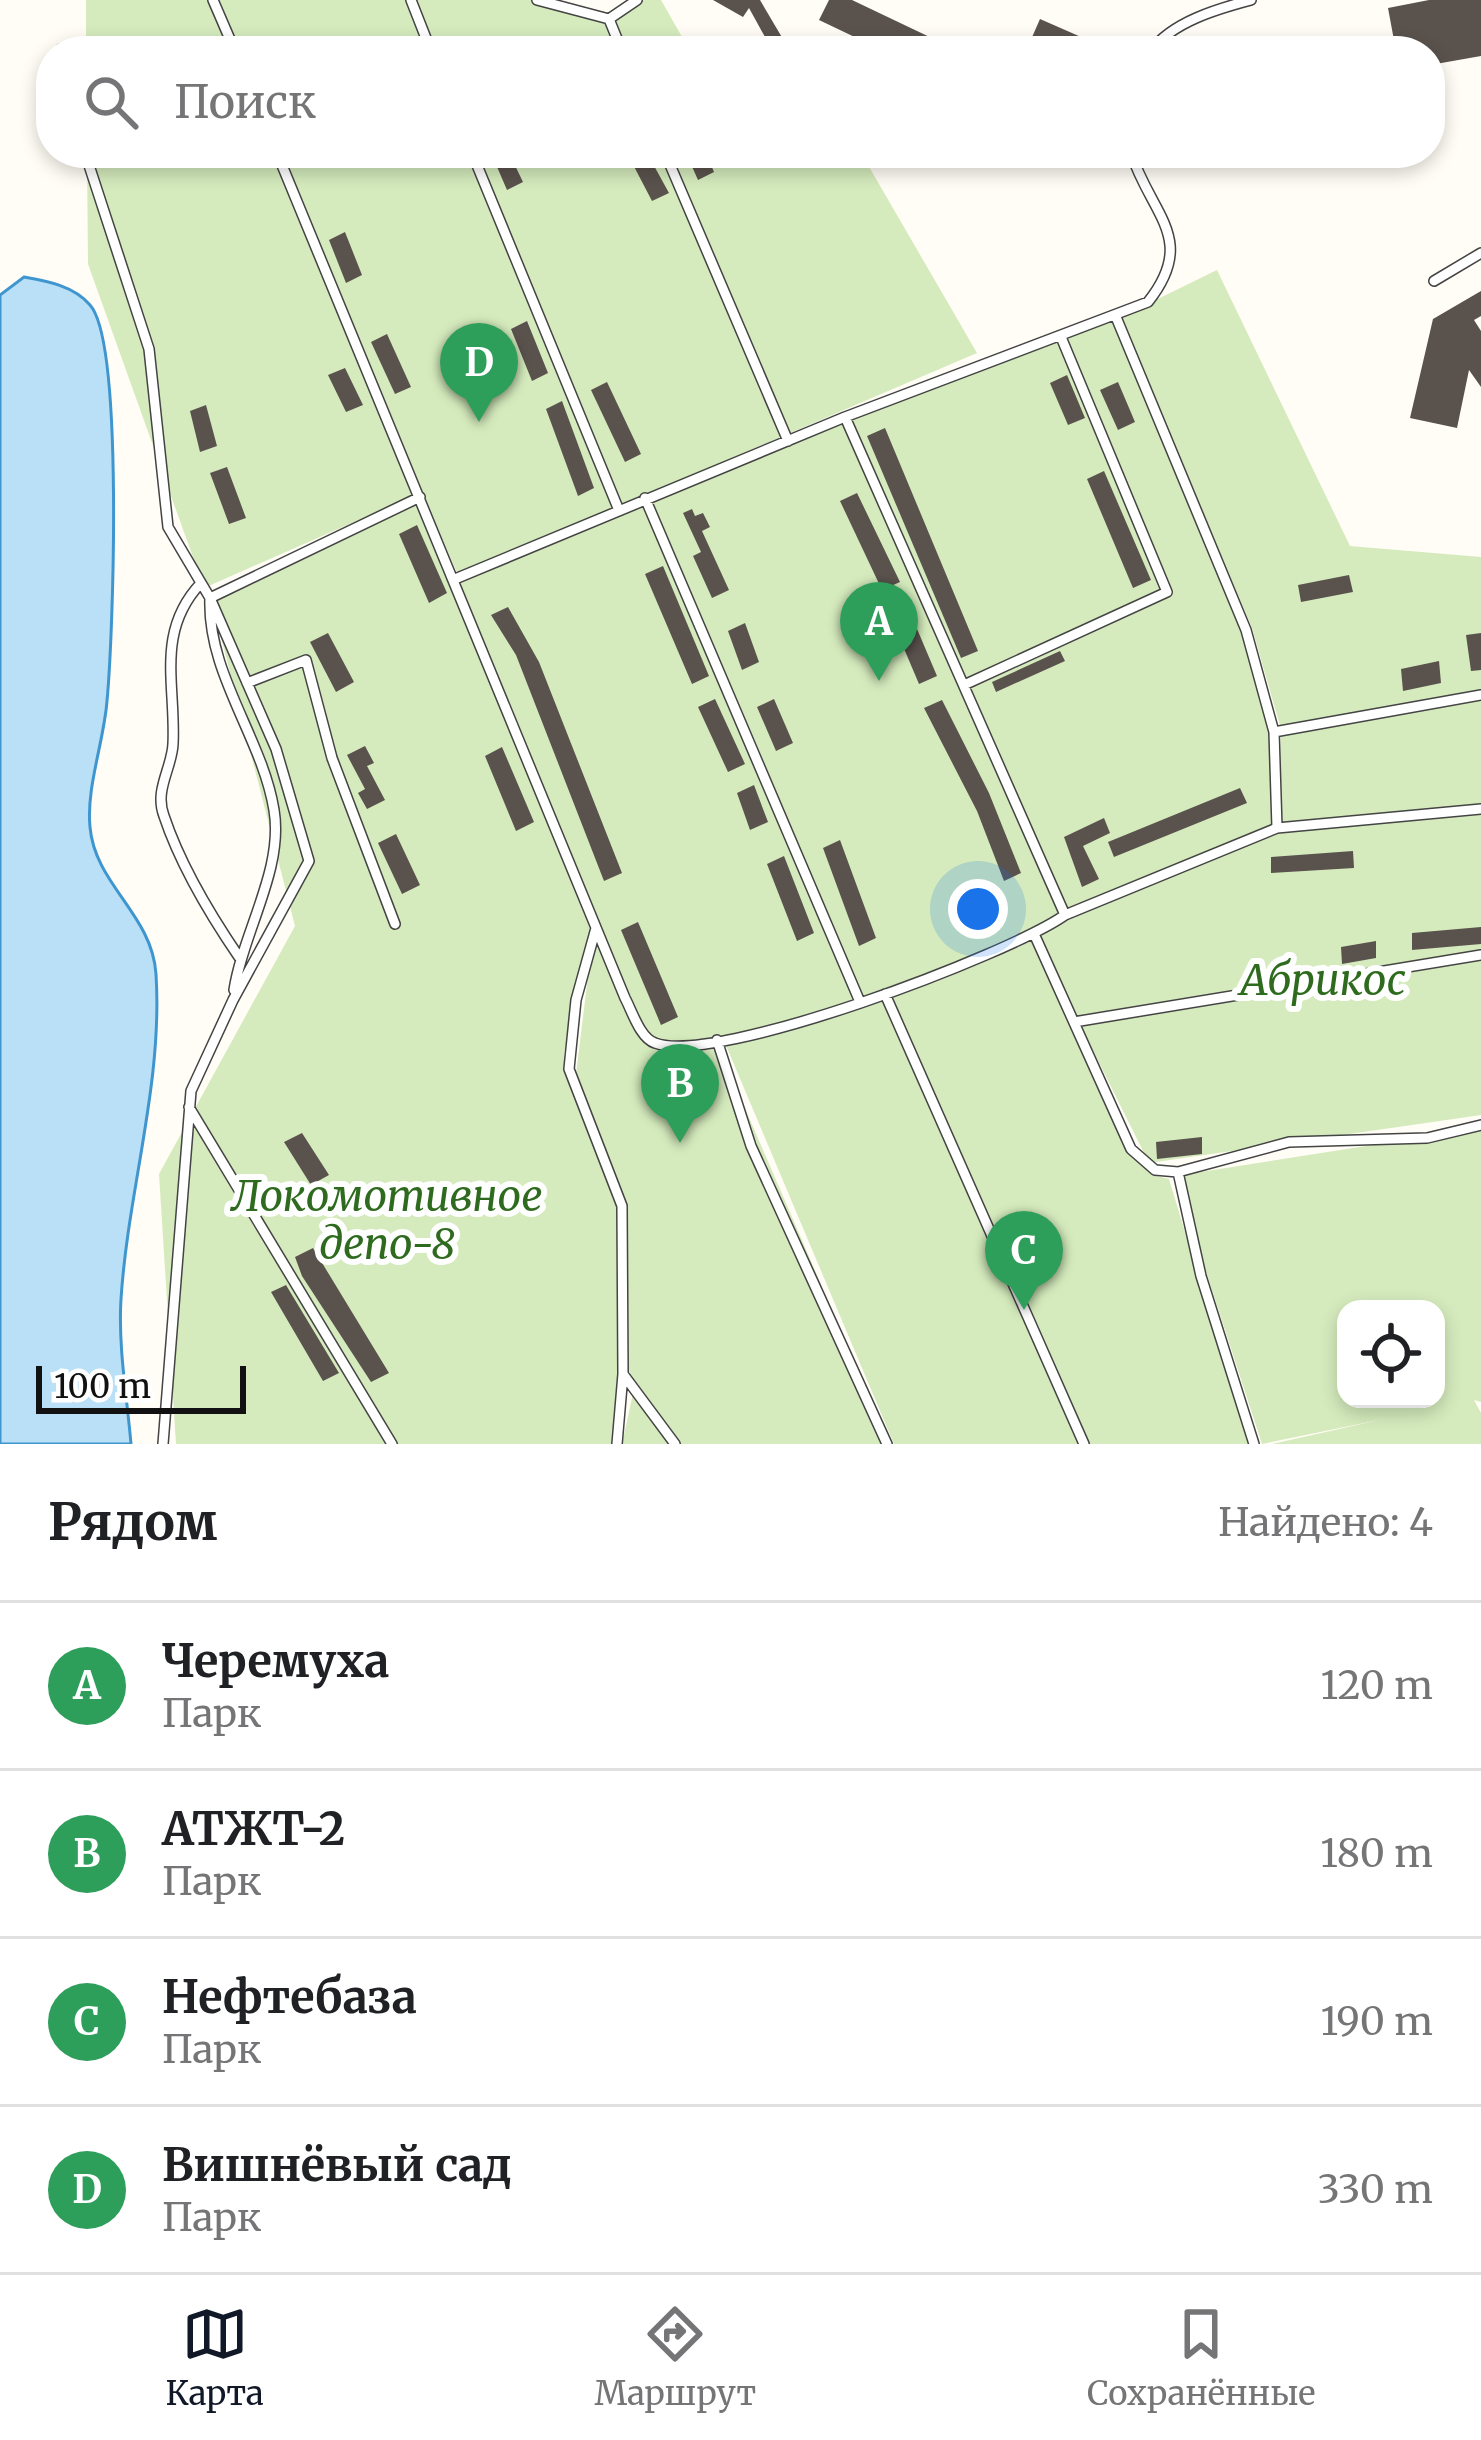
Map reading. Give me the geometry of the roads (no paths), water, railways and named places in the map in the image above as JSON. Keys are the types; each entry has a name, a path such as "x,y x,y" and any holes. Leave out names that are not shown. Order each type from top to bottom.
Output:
{"lane":[{"path":"213,0 229,36"},
{"path":"411,0 425,36"},
{"path":"537,0 609,19 637,0"},
{"path":"1164,36 1218,8 1251,0"},
{"path":"609,19 616,36"},
{"path":"90,168 149,349 168,527 210,598 276,749 309,861 232,1000 189,1107 163,1444"},
{"path":"283,168 596,926 647,1039 658,1045 717,1040 936,980 1035,936 1065,915 1276,828 1481,809"},
{"path":"478,168 618,508"},
{"path":"671,168 788,441"},
{"path":"455,579 845,417 1148,302 1166,278 1173,250 1169,230 1138,168"},
{"path":"1434,281 1481,253"},
{"path":"1116,316 1246,630 1274,732 1276,828"},
{"path":"964,686 1167,592 1061,337"},
{"path":"845,417 1065,915"},
{"path":"210,598 420,497"},
{"path":"646,498 860,1002"},
{"path":"201,583 178,616 167,664 173,748 162,778 162,813 220,931 239,957"},
{"path":"210,598 216,651 262,765 275,814 266,880 239,957 232,1000"},
{"path":"247,683 306,660 332,758 395,924"},
{"path":"1274,732 1481,695"},
{"path":"596,926 576,1000 569,1069 622,1206 623,1374 617,1444"},
{"path":"1035,936 1131,1149 1155,1170 1178,1172 1289,1142 1427,1138 1481,1125"},
{"path":"1074,1022 1481,956"},
{"path":"885,994 1084,1444"},
{"path":"717,1040 751,1146 886,1444"},
{"path":"189,1107 392,1444"},
{"path":"1178,1172 1201,1276 1254,1444"},
{"path":"623,1374 674,1444"}],"water":[{"path":"24,277 68,289 90,305 101,330 108,374 114,494 112,618 107,701 90,827 102,866 152,953 157,1015 121,1299 131,1444 0,1444 0,295"}],"place":[{"name":"Вишнёвый сад","path":"479,422"},
{"name":"Черемуха","path":"879,681"},
{"name":"АТЖТ-2","path":"680,1143"},
{"name":"Нефтебаза","path":"1024,1310"}],"park label":[{"name":"Абрикос","path":"1323,980"},
{"name":"Локомотивное депо-8","path":"387,1220"}]}
